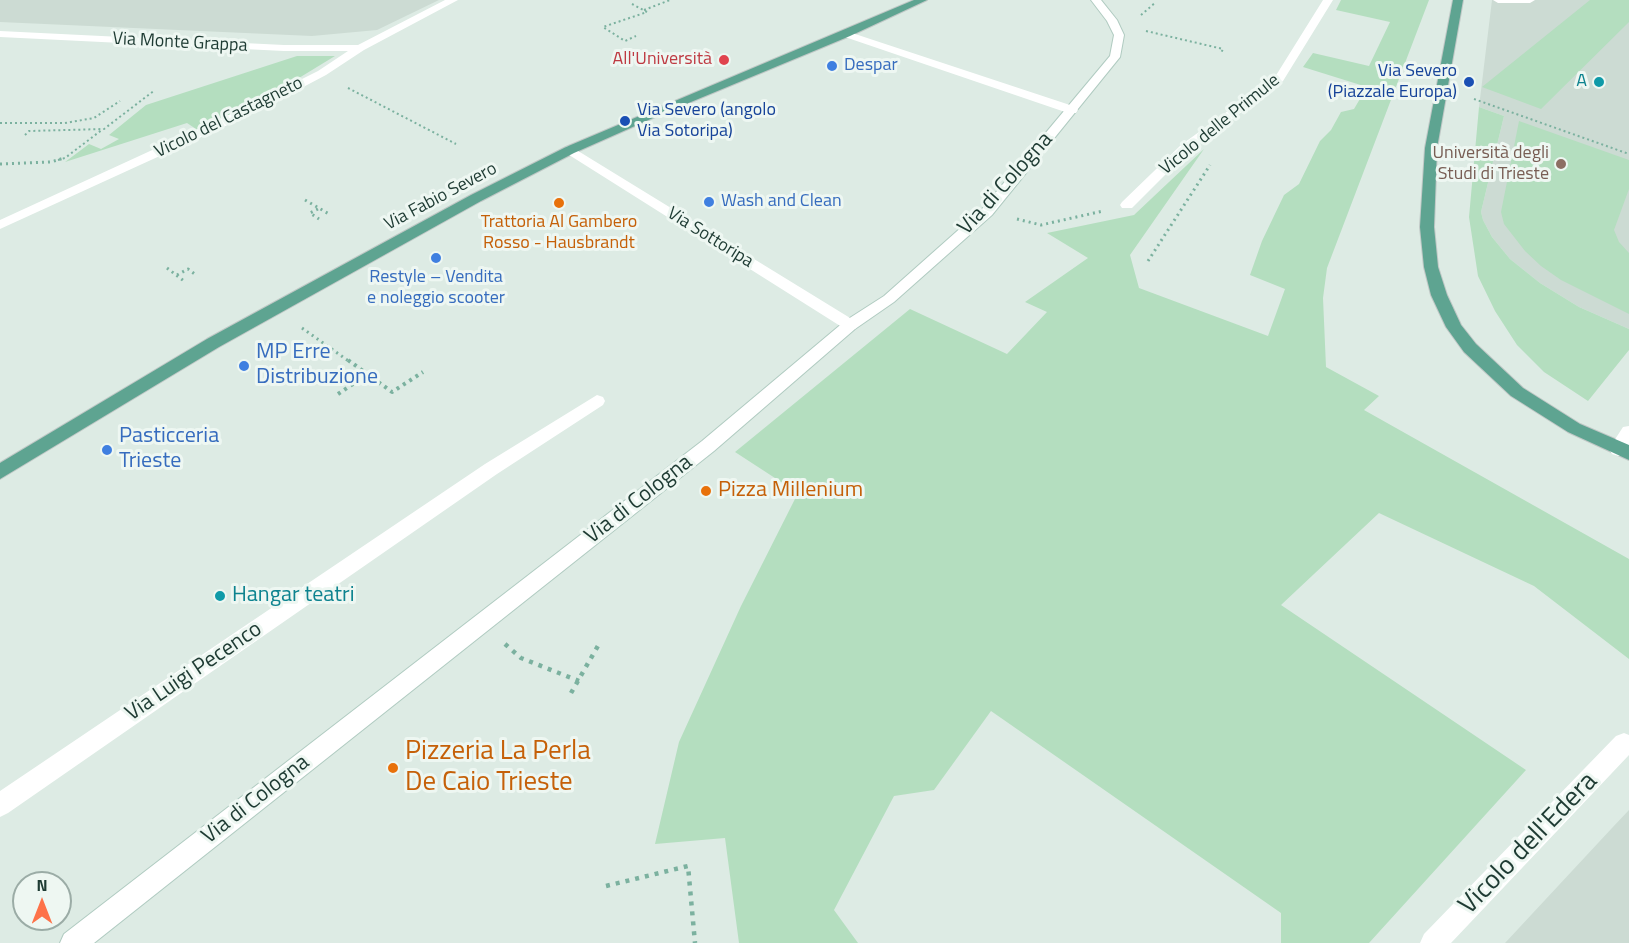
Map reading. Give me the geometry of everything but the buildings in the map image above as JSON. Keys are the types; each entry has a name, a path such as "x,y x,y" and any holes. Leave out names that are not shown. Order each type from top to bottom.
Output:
{"main road":[{"name":"Via Fabio Severo","path":"0,472 213,342 365,257 570,150 922,0"},
{"path":"1458,0 1431,147 1427,226 1431,267 1443,308 1470,348 1517,392 1574,428 1623,451"}],"street":[{"name":"Vicolo del Castagneto","path":"0,225 190,139 313,78 360,48 453,0"},
{"name":"Via di Cologna","path":"73,943 708,446 850,325 889,299 987,212 1115,57 1119,35 1112,20 1096,0"},
{"name":"Vicolo delle Primule","path":"1127,205 1185,148 1279,79 1328,0"},
{"path":"1498,0 1530,0"},
{"name":"Via Monte Grappa","path":"0,34 305,49 360,48"},
{"path":"846,34 1072,110"},
{"name":"Via Sottoripa","path":"570,150 850,325"},
{"name":"Via Luigi Pecenco","path":"0,805 490,469 597,401"},
{"path":"1623,451 1629,432"},
{"name":"Vicolo dell'Edera","path":"1433,943 1624,744"}],"path":[{"path":"632,4 644,10 670,0"},
{"path":"1141,15 1156,2"},
{"path":"636,36 625,41 603,27 647,12 644,10"},
{"path":"1140,32 1146,31 1223,49 1221,53"},
{"path":"313,78 345,86 456,144"},
{"path":"0,164 51,162 65,158 155,90"},
{"path":"1474,99 1629,154"},
{"path":"0,123 64,123 94,118 120,101"},
{"path":"25,135 29,131 104,129"},
{"path":"1148,261 1210,165"},
{"path":"304,200 329,214"},
{"path":"1014,218 1041,225 1127,205"},
{"path":"319,208 310,213 320,219"},
{"path":"167,268 184,281"},
{"path":"177,275 188,269 196,275"},
{"path":"297,324 392,392 423,372"},
{"path":"338,394 368,374"},
{"path":"505,644 521,658 579,681"},
{"path":"571,693 599,644"},
{"path":"606,886 688,867 694,943"}],"shaded area":[{"path":"0,0 439,0 377,30 312,36 0,22"},
{"name":"Università degli Studi di Trieste","path":"1492,0 1629,0 1629,329 1579,307 1540,283 1510,259 1492,237 1483,220 1481,212 1504,116 1479,107"},
{"path":"1629,810 1629,943 1505,943 1612,828"}],"green space":[{"path":"1341,0 1429,0 1327,268 1323,298 1326,367 1379,396 1364,410 1629,559 1629,659 1534,586 1379,513 1281,605 1526,770 1369,943 1281,943 1281,913 991,711 934,790 894,796 834,910 858,943 739,943 725,838 655,844 679,742 741,606 798,493 735,452 910,309 1007,354 1047,312 1025,302 1088,258 1047,233 1134,215 1204,149 1130,255 1139,288 1268,336 1285,289 1250,275 1262,241 1284,195 1299,184 1320,141 1331,130 1341,112 1354,109 1367,87 1303,67 1313,53 1369,66 1390,22 1336,10"},
{"path":"1590,0 1629,0 1629,22 1541,109 1482,87"},
{"path":"297,56 335,56 294,81 199,131 187,123 65,162 89,144 101,149 119,139 109,135 146,105"},
{"path":"1479,107 1504,116 1481,212 1492,237 1510,259 1540,283 1579,307 1629,329 1629,350 1588,401 1544,372 1517,345 1495,311 1478,276 1469,217"},
{"path":"1519,121 1629,160 1629,189 1614,230 1619,242 1629,253 1629,314 1561,280 1541,266 1525,251 1504,224 1501,212"}],"place":[{"name":"All'Università","path":"724,60"},
{"name":"Despar","path":"832,66"},
{"name":"Via Severo (Piazzale Europa)","path":"1469,82"},
{"name":"A","path":"1599,82"},
{"name":"Via Severo (angolo Via Sotoripa)","path":"625,121"},
{"name":"Università degli Studi di Trieste","path":"1561,164"},
{"name":"Wash and Clean","path":"709,202"},
{"name":"Trattoria Al Gambero Rosso - Hausbrandt","path":"559,203"},
{"name":"Restyle – Vendita e noleggio scooter","path":"436,258"},
{"name":"MP Erre Distribuzione","path":"244,366"},
{"name":"Pasticceria Trieste","path":"107,450"},
{"name":"Pizza Millenium","path":"706,491"},
{"name":"Hangar teatri","path":"220,596"},
{"name":"Pizzeria La Perla De Caio Trieste","path":"393,768"}]}
